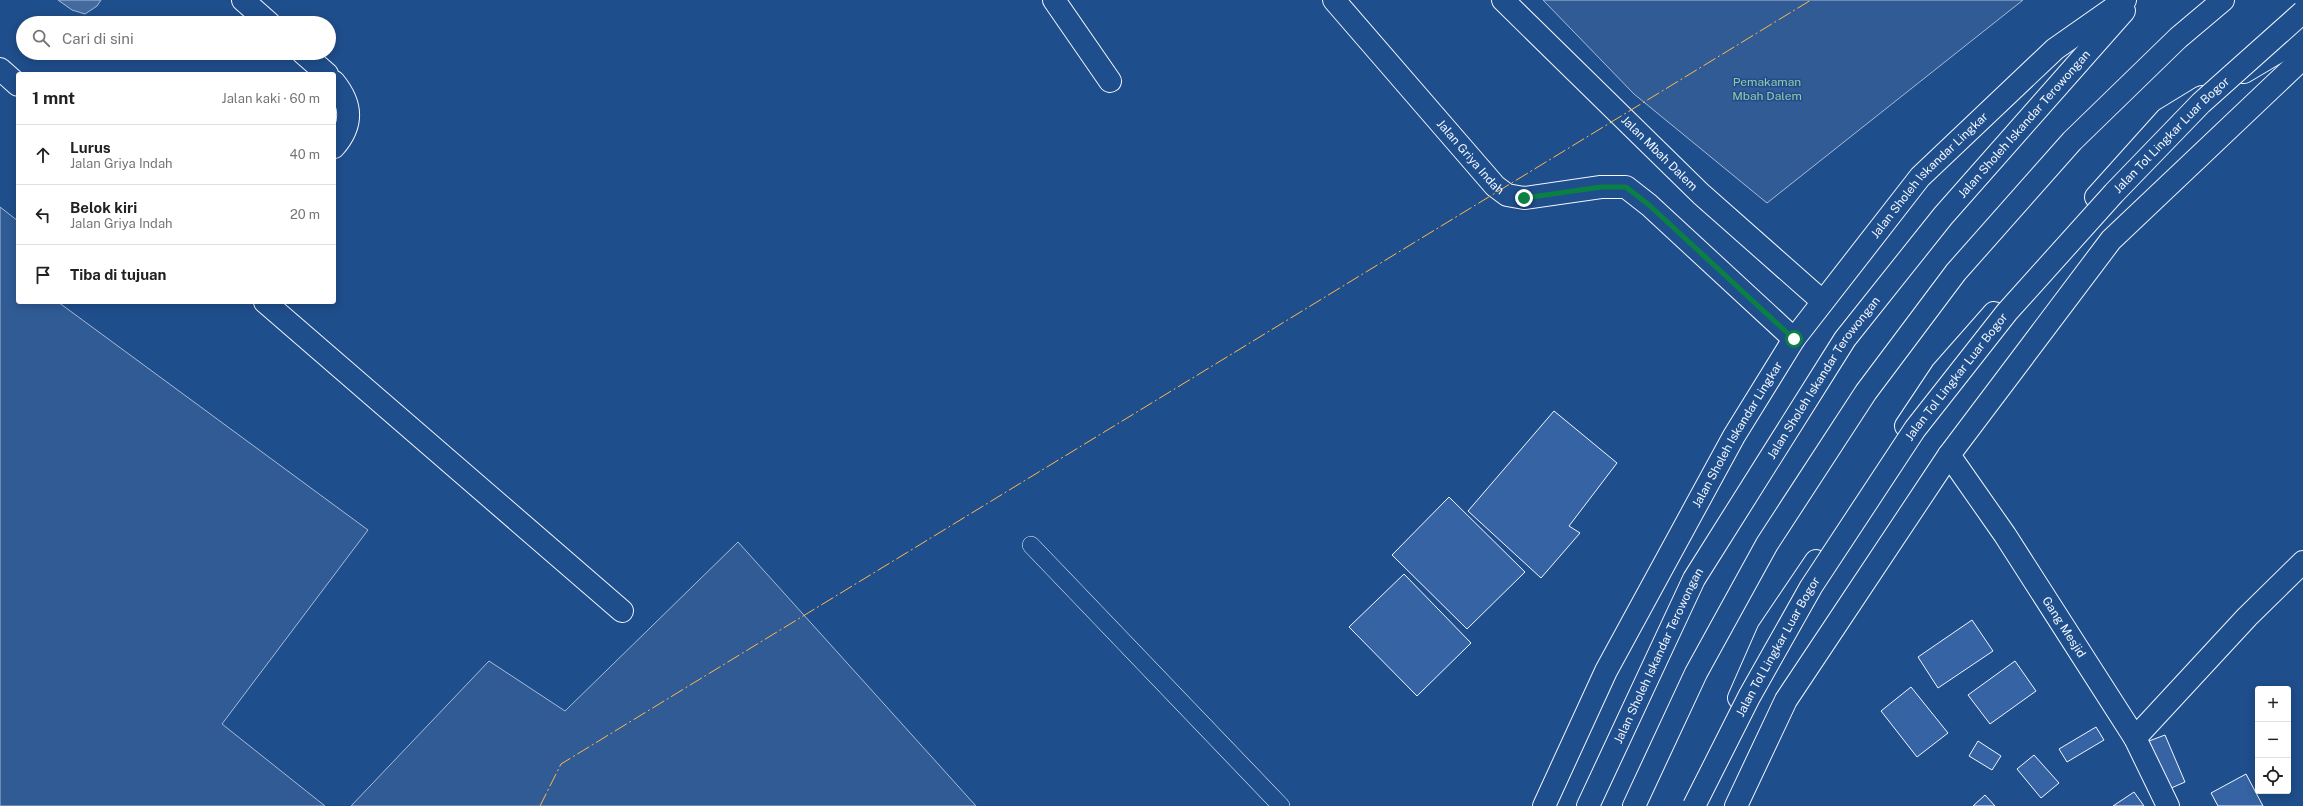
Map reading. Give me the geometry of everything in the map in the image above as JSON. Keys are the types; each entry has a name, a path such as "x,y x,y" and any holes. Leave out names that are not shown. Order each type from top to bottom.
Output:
{"main road":[{"path":"243,0 261,16"},
{"path":"1054,0 1110,81"},
{"name":"Jalan Griya Indah","path":"1334,0 1495,186 1507,196 1524,198 1601,187 1626,187 1649,205 1794,339"},
{"name":"Jalan Mbah Dalem","path":"1503,0 1701,194 1822,301"},
{"name":"Jalan Sholeh Iskandar Lingkar","path":"1544,806 1606,670 1734,436 1794,339 1822,301 1920,177 2055,49 2125,0"},
{"name":"Jalan Sholeh Iskandar Terowongan","path":"1588,806 1694,579 1845,340 1943,216 2133,0"},
{"path":"1634,806 1696,673 1767,544 1866,392 1956,272 2072,141 2178,38 2223,0"},
{"name":"Jalan Tol Lingkar Luar Bogor","path":"1693,806 1749,697 1811,587 1915,430 2007,312 2114,193 2201,103 2303,12"},
{"path":"1693,806 1768,632 1942,372 2166,119 2303,37"},
{"path":"1736,806 1786,700 1949,455 2111,240 2303,58"},
{"path":"311,60 325,72"},
{"path":"0,69 16,83"},
{"path":"336,84 345,95 349,110 347,125 336,144"},
{"path":"267,304 622,611"},
{"name":"Gang Mesjid","path":"1949,455 2005,535 2135,738 2168,806"},
{"path":"2135,738 2247,617 2303,562"}],"lane":[{"path":"1031,545 1280,806"}],"green space":[{"name":"Pemakaman Mbah Dalem","path":"1543,0 2023,0 1767,203 1634,94"},
{"path":"0,207 16,219 16,304 61,304 368,530 222,724 325,806 0,806"},
{"path":"738,542 976,806 351,806 489,661 565,711"}],"shaded area":[{"path":"58,0 101,0 97,6 85,14 72,10"}],"building":[{"path":"1554,411 1617,463 1569,526 1580,533 1541,578 1468,511"},
{"path":"1449,497 1525,572 1467,629 1392,555"},
{"path":"1404,574 1471,643 1417,696 1349,627"},
{"path":"1972,620 1993,651 1938,688 1918,657"},
{"path":"2015,661 2036,691 1990,724 1968,695"},
{"path":"1911,687 1948,733 1917,757 1881,711"},
{"path":"2096,727 2104,740 2067,762 2059,749"},
{"path":"2165,735 2185,782 2169,789 2149,741"},
{"path":"1978,741 2001,756 1992,770 1969,756"},
{"path":"2034,755 2059,783 2041,798 2017,769"},
{"path":"2246,774 2255,791 2255,794 2257,794 2263,806 2218,806 2211,793"},
{"path":"2134,792 2144,806 2113,806"},
{"path":"1985,795 1995,806 1973,806"}],"power":[{"path":"540,806 561,764 1811,0"}],"route":[{"path":"1524,198 1601,187 1626,187 1649,205 1794,339"}]}
